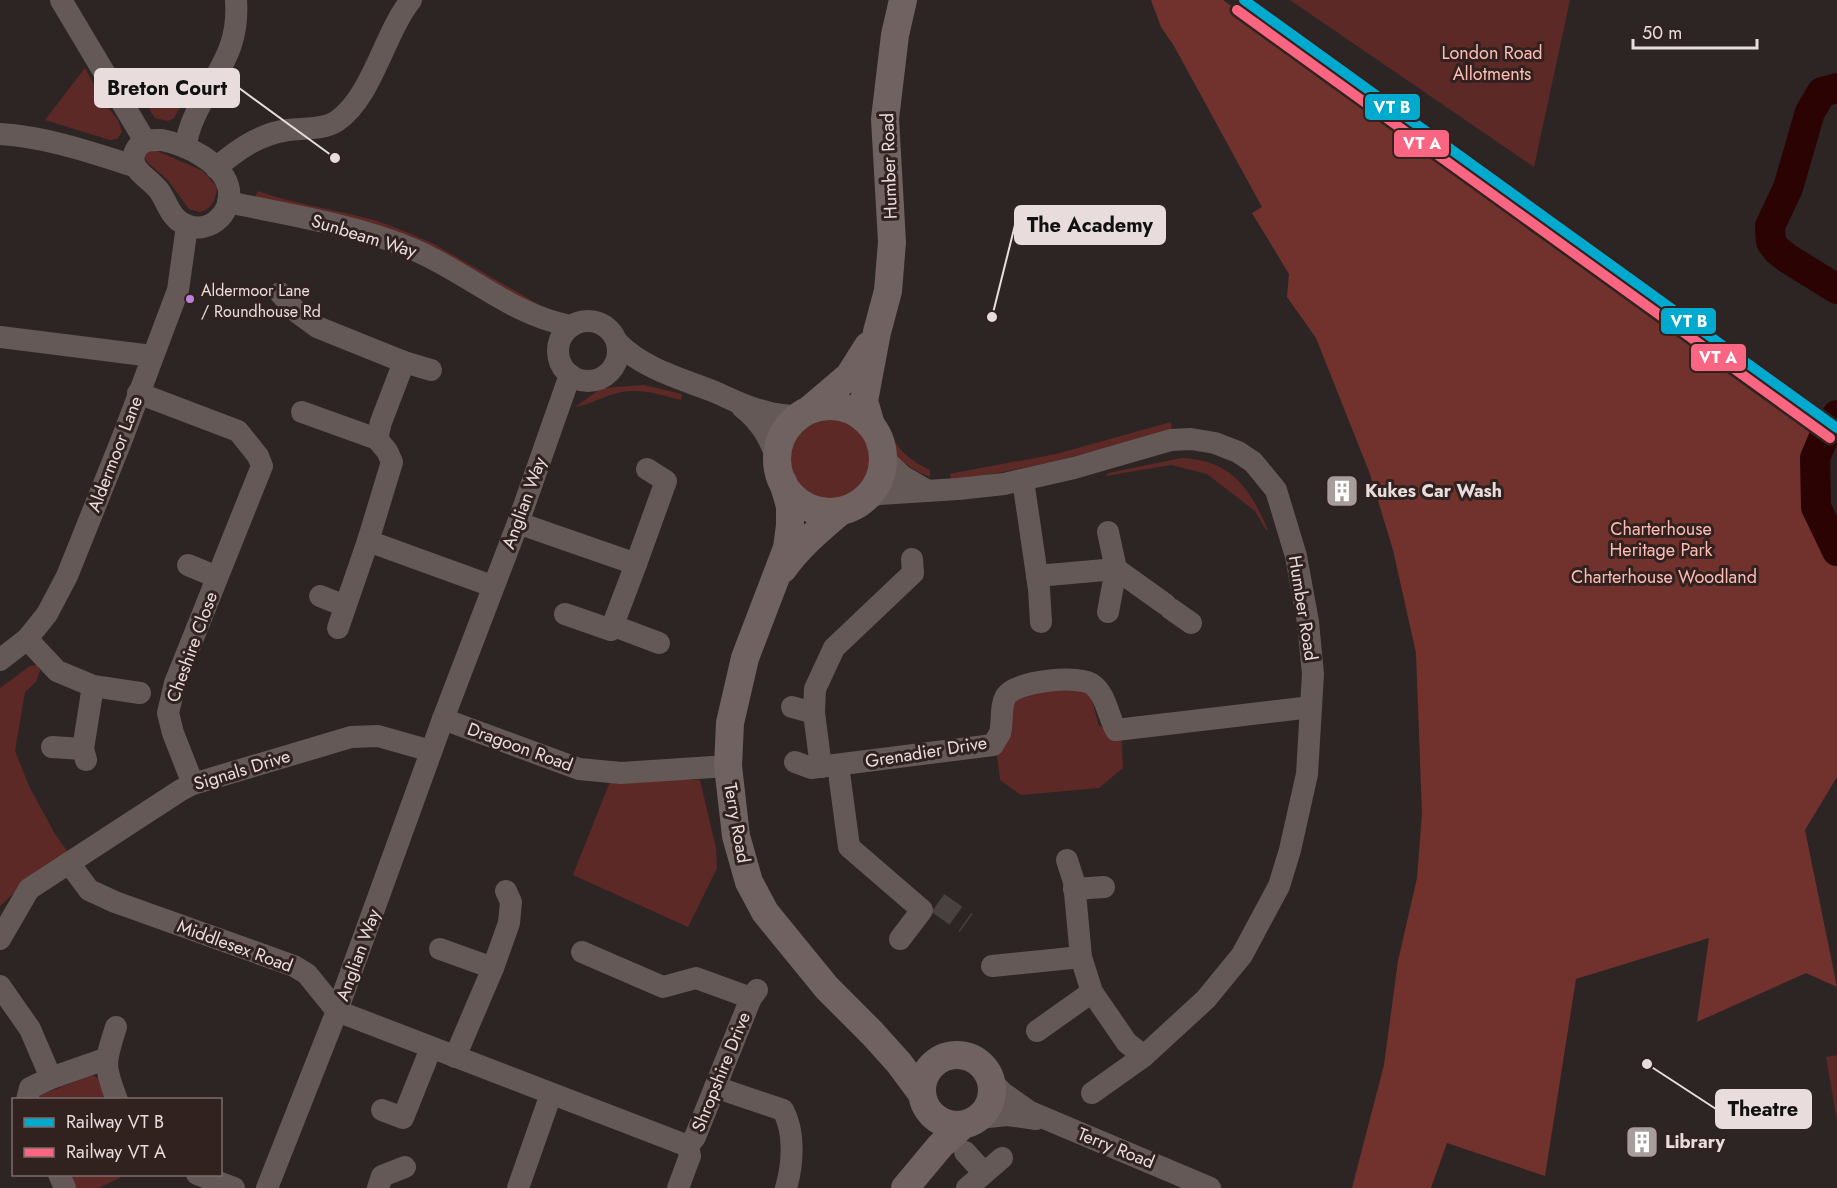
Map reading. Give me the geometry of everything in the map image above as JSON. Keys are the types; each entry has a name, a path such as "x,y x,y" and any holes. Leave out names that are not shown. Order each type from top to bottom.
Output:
{"main road":[{"name":"Humber Road","path":"871,425 864,401 877,332 888,291 892,242 885,119 895,35 903,0"},
{"name":"Humber Road","path":"805,413 849,376 877,332"},
{"path":"828,406 845,409 859,415 871,425 880,441 883,458 882,472 877,484 866,498 841,512 817,511 800,503 790,494 780,471 777,451 783,433 790,423 805,413 828,406"},
{"name":"Terry Road","path":"780,471 790,506 787,548 778,576 757,624 741,673 730,723 728,766 741,859 749,882 765,912 827,988 899,1063 925,1103"},
{"name":"Terry Road","path":"778,576 794,554 841,512"},
{"name":"Terry Road","path":"872,1033 907,1053 939,1060"},
{"path":"951,1056 968,1057 981,1064 991,1081 990,1103 969,1132 940,1146 904,1188 927,1135 925,1075 928,1070 939,1060 951,1056"},
{"path":"925,1103 942,1122 969,1132"}],"street":[{"path":"61,0 145,141"},
{"path":"185,147 192,121 230,51 237,14 236,0"},
{"path":"216,168 236,151 259,137 285,130 322,127 334,123 346,114 360,95 400,15 411,0"},
{"path":"0,134 24,136 62,144 134,166"},
{"path":"162,140 185,147 206,159 216,168 228,190 228,201 218,221 196,228 176,220 159,190 134,166 133,158 136,150 145,141 162,140"},
{"name":"Sunbeam Way","path":"228,201 396,242 442,264 522,311 547,322 570,326"},
{"name":"Aldermoor Lane","path":"0,660 27,639 46,614 67,576 178,290 187,226"},
{"path":"280,293 298,314 317,327 404,362 431,370"},
{"name":"Sunbeam Way","path":"522,311 542,331 558,355"},
{"path":"609,373 618,360 617,342 613,333 604,325 584,320 570,326 562,334 558,344 561,365 570,375 580,380 592,381 609,373 626,369 665,373"},
{"path":"0,337 152,356"},
{"path":"617,342 640,360 665,373 736,402 761,411 782,415 805,413"},
{"path":"377,438 404,362"},
{"name":"Anglian Way","path":"267,1188 338,1011 431,751 492,586 518,523 570,375"},
{"name":"Cheshire Close","path":"138,393 238,431 258,456 262,466 174,683 168,713 172,733 193,784"},
{"path":"736,402 756,419 768,434 780,471"},
{"path":"302,412 377,438 392,462 338,628"},
{"name":"Humber Road","path":"866,498 879,494 958,489 1023,480 1171,440 1191,439 1215,443 1238,452 1253,462 1276,490 1293,544 1308,622 1313,674 1307,774 1290,850 1279,886 1242,955 1206,999 1144,1056 1092,1093"},
{"path":"883,458 902,476 928,491"},
{"path":"565,614 611,630 614,626 636,564 675,478 647,469"},
{"path":"1023,480 1041,622"},
{"path":"518,523 636,564"},
{"path":"1108,532 1116,570 1108,612"},
{"path":"368,541 492,586"},
{"path":"900,939 930,906 849,847 829,766 803,710 816,689 834,648 913,573 912,559"},
{"name":"Cheshire Close","path":"188,564 217,577"},
{"path":"1036,576 1116,570 1191,623"},
{"path":"320,596 345,606"},
{"path":"614,626 658,643"},
{"path":"27,639 57,671 93,686 140,693"},
{"name":"Grenadier Drive","path":"795,762 811,768 993,745 999,734 1005,698 1013,689 1048,681 1084,679 1095,686 1104,699 1116,730 1311,707"},
{"path":"52,747 85,754 93,686"},
{"name":"Dragoon Road","path":"447,709 579,769 621,773 728,766"},
{"name":"Signals Drive","path":"0,939 29,889 193,784 351,737 378,736 431,751"},
{"path":"1067,860 1074,889 1081,957 1092,992 1127,1043 1144,1056"},
{"name":"Middlesex Road","path":"69,863 89,890 115,902 294,966 307,974 338,1011 688,1146"},
{"path":"1074,889 1104,887"},
{"path":"454,1057 493,968 509,923 511,902 506,891"},
{"path":"440,949 493,968"},
{"name":"Shropshire Drive","path":"582,952 663,987 696,978 754,994 695,1137 688,1146 690,1156 678,1188"},
{"path":"992,966 1081,957"},
{"path":"0,986 30,1029 51,1078"},
{"path":"1037,1031 1092,992"},
{"path":"116,1027 105,1059 116,1098"},
{"path":"382,1110 403,1118 431,1048"},
{"path":"28,1098 30,1088 105,1059"},
{"name":"Terry Road","path":"991,1081 1024,1108 1054,1124 1210,1188"},
{"path":"715,1087 783,1110 789,1122 791,1144 790,1175 786,1188"},
{"path":"518,1188 551,1094"},
{"name":"Terry Road","path":"969,1132 1007,1115 1054,1124"},
{"path":"969,1132 984,1173"},
{"path":"967,1188 1002,1158"},
{"path":"378,1188 382,1176 405,1167"},
{"path":"202,1176 234,1188"}],"green space":[{"name":"Charterhouse Woodland","path":"1151,0 1223,0 1823,439 1816,493 1837,540 1837,777 1805,830 1837,987 1806,973 1697,1022 1709,938 1576,979 1545,1176 1447,1143 1431,1188 1352,1188 1384,1065 1398,961 1417,878 1422,813 1416,653 1393,550 1370,474 1316,338 1287,297 1289,274 1252,213 1262,207 1174,46 1161,27"},
{"name":"London Road Allotments","path":"1290,0 1570,0 1534,167"},
{"path":"85,68 102,100 118,120 122,132 117,139 110,140 45,120"},
{"path":"197,77 174,118 168,121 155,118 133,83"},
{"path":"155,150 203,171 217,187 214,200 207,209 199,212 189,209 168,180 146,161 145,155 148,151"},
{"path":"258,191 370,219 402,230 434,244 543,307 255,197"},
{"path":"644,385 682,394 681,400 664,395 628,391 575,407 602,388"},
{"path":"830,418 846,421 859,430 868,443 871,459 868,475 859,488 846,497 830,500 814,497 801,488 792,475 789,459 792,443 801,430 814,421"},
{"path":"1171,422 1172,430 1090,452 1007,471 951,480 950,474 1056,454"},
{"path":"883,424 903,452 930,470 930,477 914,470 890,449 881,434"},
{"path":"1182,458 1214,464 1237,479 1254,501 1268,530 1255,511 1207,474 1171,465 1106,476 1108,473"},
{"path":"37,665 40,670 36,682 25,692 15,751 29,786 55,834 68,852 0,906 0,688 30,666"},
{"path":"1086,689 1090,693 1099,726 1121,732 1123,768 1099,788 1021,795 1000,780 996,748 1006,745 1010,705 1013,699 1048,690"},
{"path":"611,779 700,780 716,848 717,868 688,927 573,875"},
{"path":"1837,1055 1837,1121 1826,1057"},
{"path":"92,1075 102,1080 109,1098 38,1098"},
{"path":"69,1176 123,1176 99,1188 75,1188"}],"waterway":[{"path":"1837,88 1822,92 1810,112 1788,188 1770,226 1771,242 1777,250 1837,289"},
{"path":"1837,415 1815,458 1816,507 1837,551"}],"tunnel":[{"path":"938,903 966,923"}],"transit line":[{"path":"1244,0 1837,428"},
{"path":"1237,10 1830,438"}],"place":[{"name":"Breton Court","path":"335,158"},
{"name":"Aldermoor Lane / Roundhouse Rd","path":"190,299"},
{"name":"The Academy","path":"992,317"},
{"name":"Kukes Car Wash","path":"1342,491"},
{"name":"Theatre","path":"1647,1064"},
{"name":"Library","path":"1642,1142"}],"park label":[{"name":"Charterhouse Heritage Park","path":"1661,539"}]}
